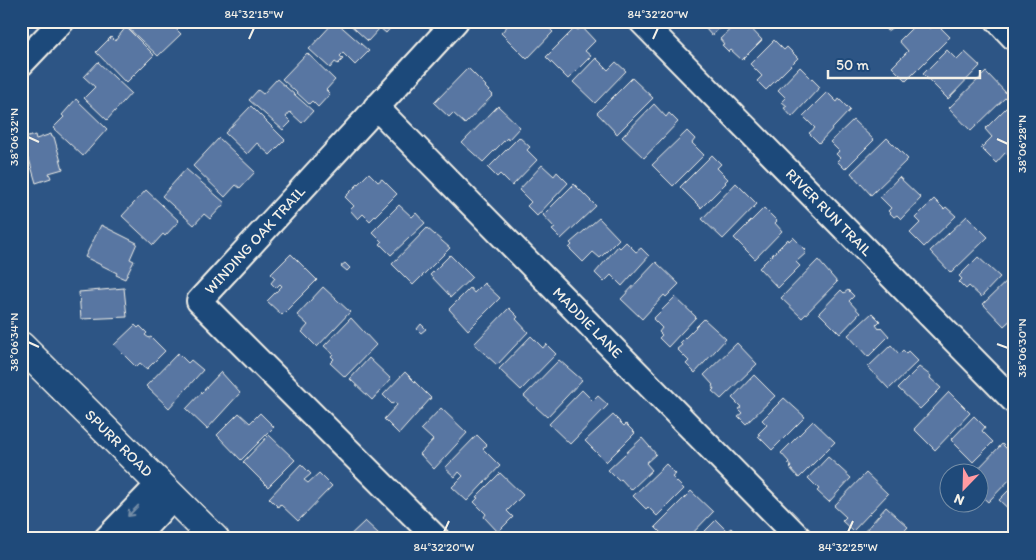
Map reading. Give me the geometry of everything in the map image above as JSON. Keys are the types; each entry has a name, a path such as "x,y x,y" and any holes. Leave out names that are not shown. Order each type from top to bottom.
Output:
{"street":[{"path":"21,64 62,21"},
{"name":"WINDING OAK TRAIL","path":"437,539 199,301 456,21"},
{"name":"RIVER RUN TRAIL","path":"641,21 1015,402"},
{"path":"998,21 1015,39"},
{"name":"MADDIE LANE","path":"376,107 800,539"},
{"name":"SPURR ROAD","path":"21,346 215,539"},
{"path":"106,539 166,490"},
{"path":"134,539 166,490"}],"building":[{"path":"128,21 150,21 152,23 154,21 168,21 181,34 158,56 125,25"},
{"path":"178,21 191,21 185,28"},
{"path":"335,21 369,51 355,65 343,53 340,56 343,59 338,64 335,62 330,68 309,49"},
{"path":"346,21 397,21 386,33 380,28 368,41"},
{"path":"512,21 542,21 553,32 527,59 501,33"},
{"path":"699,21 726,21 712,36"},
{"path":"739,21 744,21 762,40 742,60 731,50 729,52 722,45 724,44 720,39"},
{"path":"881,21 902,21 887,31"},
{"path":"919,21 923,21 930,29 936,23 950,37 906,81 892,67 908,51 899,41"},
{"path":"126,27 154,55 126,83 96,52 111,37 115,41"},
{"path":"582,27 595,41 585,51 591,56 568,79 546,57 575,28 578,30"},
{"path":"774,40 784,50 787,47 798,58 766,90 757,81 762,76 750,64"},
{"path":"947,50 957,60 965,52 980,66 948,99 923,74"},
{"path":"307,53 335,80 326,90 330,94 318,107 312,101 309,104 282,79"},
{"path":"596,58 608,70 616,62 626,71 595,103 573,82"},
{"path":"98,62 131,93 107,120 84,98 95,87 84,77"},
{"path":"800,67 820,87 792,117 784,108 787,106 782,102 786,98 778,90"},
{"path":"468,68 493,95 465,124 453,113 449,117 434,103"},
{"path":"986,72 1008,95 971,131 949,108"},
{"path":"632,78 653,98 617,134 597,113"},
{"path":"277,79 313,111 302,123 290,112 286,117 291,122 283,130 249,100 258,90 263,94"},
{"path":"827,92 837,102 839,99 850,110 819,143 809,133 815,128 803,116"},
{"path":"76,99 107,129 83,156 53,128 64,117 62,115"},
{"path":"654,104 666,117 669,113 678,122 644,158 622,137"},
{"path":"1015,105 1015,147 1007,155 1005,153 996,163 981,148 992,137 985,129 1008,106"},
{"path":"251,106 285,140 270,155 257,143 247,154 225,133"},
{"path":"498,106 520,127 483,162 462,143"},
{"path":"853,120 874,140 845,169 837,161 840,158 836,154 839,151 830,142"},
{"path":"687,131 695,139 692,143 704,155 673,186 652,165"},
{"path":"51,134 54,137 63,169 49,173 51,178 36,183 29,159 22,162 21,139 35,135 36,139"},
{"path":"519,137 530,147 527,150 537,160 512,186 500,174 497,177 488,168"},
{"path":"219,138 255,172 240,188 236,185 225,197 193,166"},
{"path":"887,138 908,159 871,195 851,173"},
{"path":"712,155 721,164 717,168 728,179 701,208 680,187"},
{"path":"542,165 554,176 557,172 568,183 537,216 527,206 531,202 519,190"},
{"path":"186,169 225,203 210,219 204,214 194,225 162,196"},
{"path":"369,173 378,182 382,179 397,194 370,221 363,214 358,219 350,210 354,206 345,197"},
{"path":"899,177 921,198 901,219 897,215 894,217 888,211 891,208 880,197"},
{"path":"736,183 757,204 723,239 702,219"},
{"path":"574,184 596,206 561,239 552,230 555,228 543,215"},
{"path":"146,190 179,221 165,236 163,234 153,245 122,216"},
{"path":"934,199 944,209 946,207 956,216 924,247 910,233 920,223 915,218"},
{"path":"399,205 412,217 416,213 425,223 391,255 372,232"},
{"path":"764,208 777,221 775,223 782,231 755,259 734,238"},
{"path":"967,216 988,237 951,273 930,251"},
{"path":"599,218 619,239 600,258 593,252 583,262 569,248 572,245 570,243"},
{"path":"101,225 137,243 130,259 134,261 125,279 85,257"},
{"path":"427,228 450,248 413,285 392,264"},
{"path":"793,237 806,250 804,252 806,253 796,262 800,266 778,288 759,268 788,239 789,241"},
{"path":"626,242 636,252 641,248 649,256 622,286 611,275 604,282 595,273 618,246 620,248"},
{"path":"291,254 317,280 282,315 267,301 282,286 280,284 276,288 271,283 275,278 271,274"},
{"path":"450,255 472,277 451,297 430,275"},
{"path":"978,257 1000,277 981,297 969,286 966,289 959,282 962,279 959,276"},
{"path":"818,260 837,282 802,318 781,298"},
{"path":"656,262 679,284 666,297 664,295 642,319 621,299"},
{"path":"345,263 350,268 347,271 341,266"},
{"path":"1015,273 1015,316 1004,326 983,304"},
{"path":"484,283 500,298 468,330 449,309 470,288 474,293"},
{"path":"323,287 350,312 317,347 302,332 308,325 297,315"},
{"path":"124,288 127,317 81,319 79,292"},
{"path":"841,290 844,293 848,290 854,296 849,301 860,313 840,334 819,313"},
{"path":"675,297 696,317 668,347 659,338 662,335 659,332 662,328 653,319"},
{"path":"509,308 528,332 497,365 474,344"},
{"path":"872,313 880,321 876,325 879,329 881,327 889,336 868,357 848,335"},
{"path":"351,318 376,345 345,377 330,363 334,359 331,356 333,354 324,346"},
{"path":"704,319 726,339 695,373 686,364 689,361 677,349 682,345 680,343"},
{"path":"421,324 426,329 421,333 417,329"},
{"path":"135,325 138,328 140,326 147,333 145,335 149,338 151,337 165,351 147,369 140,363 136,367 114,345"},
{"path":"531,336 543,348 546,344 556,354 521,390 499,369"},
{"path":"737,343 757,364 721,399 712,391 714,389 713,385 704,375"},
{"path":"891,345 899,354 903,350 906,353 908,351 918,361 889,389 868,367"},
{"path":"178,353 188,363 191,360 203,370 169,408 146,386"},
{"path":"369,358 391,379 372,400 350,379"},
{"path":"559,360 582,380 547,417 524,396"},
{"path":"919,367 931,376 930,378 941,388 920,409 898,388"},
{"path":"221,372 240,393 207,429 186,409"},
{"path":"405,372 431,398 399,434 384,419 397,405 395,402 392,404 383,395"},
{"path":"754,375 775,396 746,424 738,416 742,413 738,409 741,407 732,398"},
{"path":"582,390 593,401 598,396 608,405 570,444 549,424"},
{"path":"949,392 970,413 935,450 914,429"},
{"path":"784,398 805,417 772,450 758,434 767,425 762,420"},
{"path":"441,408 467,433 434,469 420,454 433,440 421,429"},
{"path":"239,413 250,423 260,413 274,427 241,460 217,435"},
{"path":"613,415 624,426 626,424 635,433 606,462 585,441"},
{"path":"974,416 985,427 982,431 993,442 973,462 951,440"},
{"path":"813,421 835,442 799,478 781,453"},
{"path":"269,435 295,460 268,487 243,462"},
{"path":"477,435 487,445 483,449 500,466 467,501 452,487 463,476 459,472 455,477 445,468"},
{"path":"642,438 656,454 646,463 652,470 631,490 621,479 619,481 608,470"},
{"path":"1002,444 1015,459 1015,474 988,502 988,462 985,462"},
{"path":"828,457 851,478 829,502 817,491 819,489 808,478"},
{"path":"301,464 311,474 304,480 308,483 319,473 332,486 298,521 280,504 278,507 269,498"},
{"path":"666,464 676,474 672,477 684,489 657,516 648,507 646,509 633,496"},
{"path":"500,473 523,495 507,511 513,517 498,532 484,517 486,514 474,502 478,498 476,497"},
{"path":"866,473 888,494 853,531 842,521 846,517 834,506"},
{"path":"1015,484 1015,515 999,500"},
{"path":"691,491 713,512 687,539 667,539 655,527"},
{"path":"886,507 908,527 897,539 871,539 865,531"},
{"path":"716,520 727,531 731,528 740,537 739,539 697,539"},
{"path":"365,521 380,535 376,539 346,539"},
{"path":"561,532 569,539 555,539"}]}
